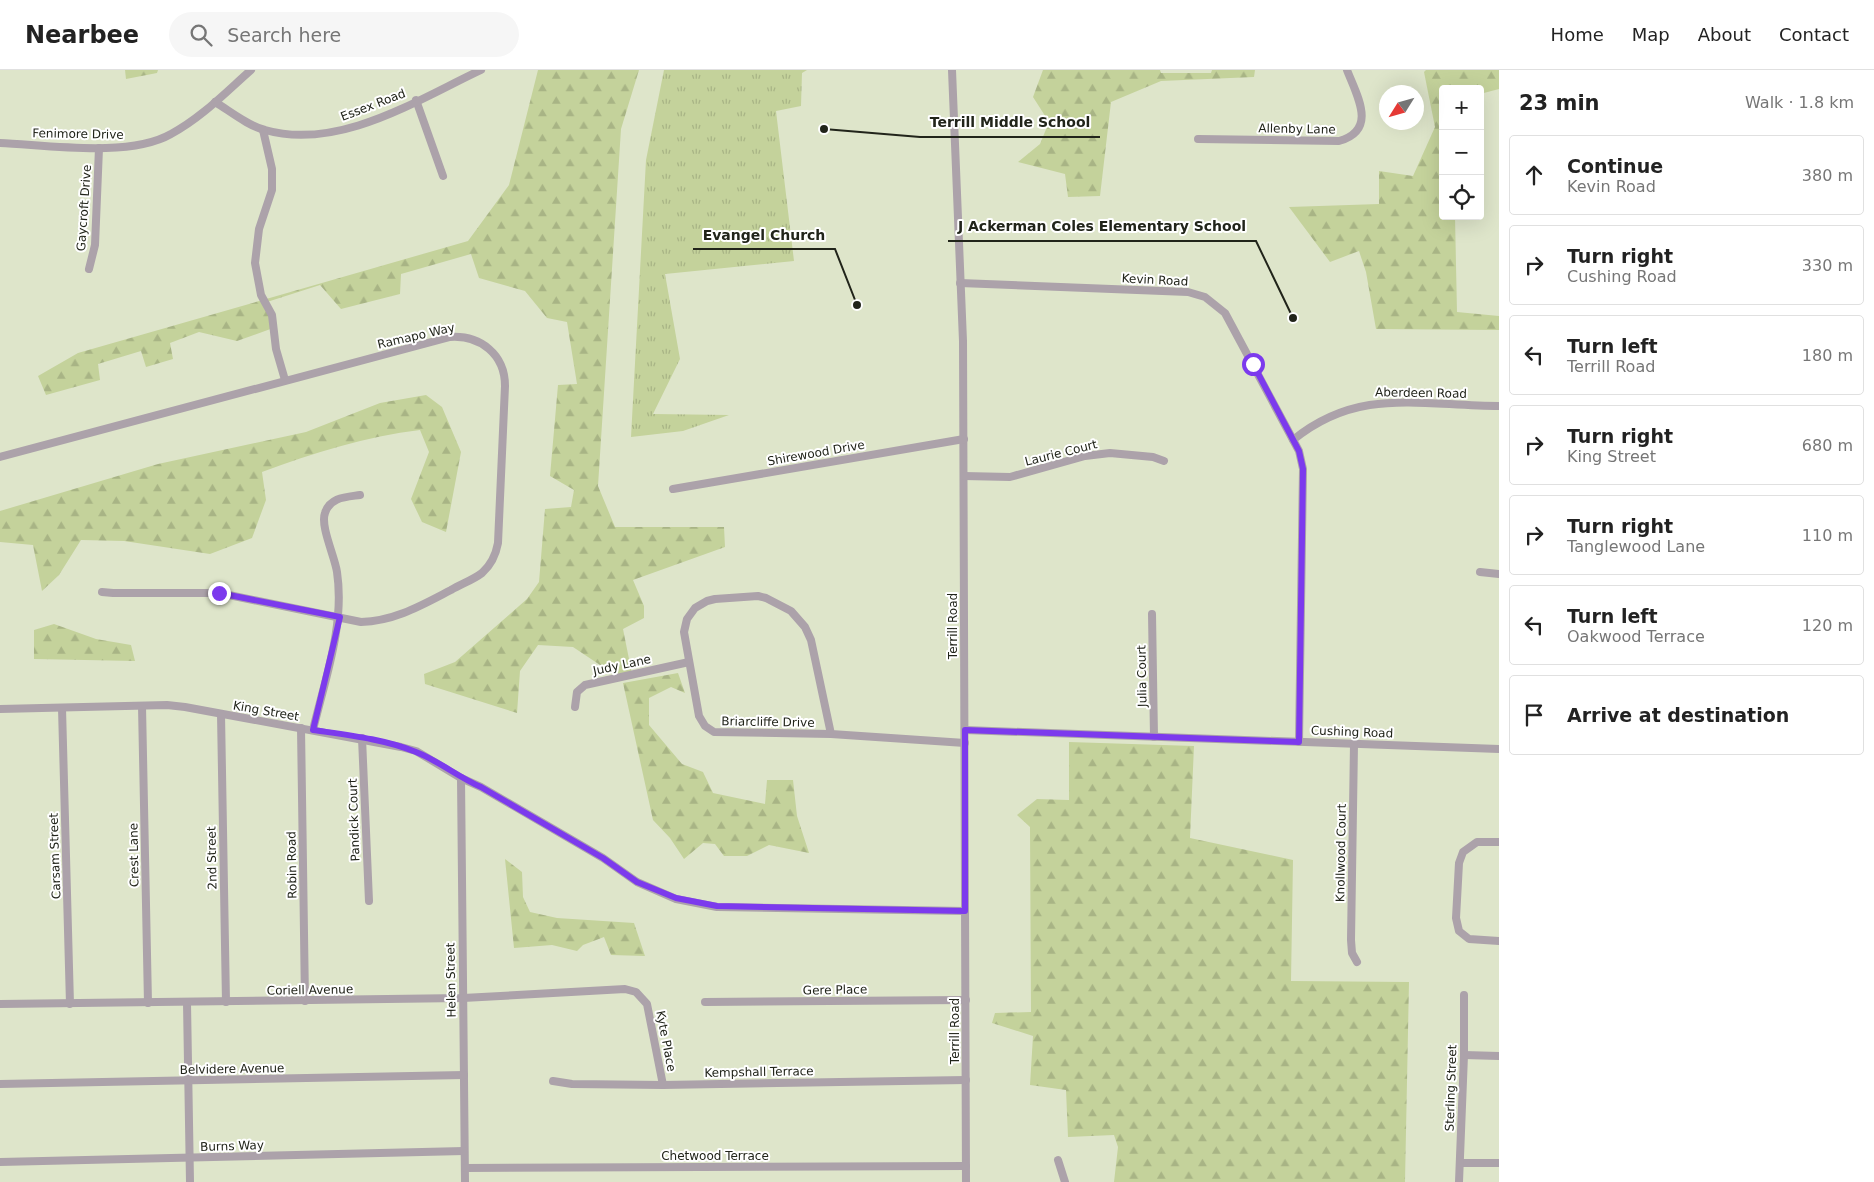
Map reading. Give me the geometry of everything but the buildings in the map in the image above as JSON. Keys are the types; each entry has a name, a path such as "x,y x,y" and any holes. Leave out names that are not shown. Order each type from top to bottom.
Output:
{"street":[{"name":"Fenimore Drive","path":"0,143 99,148 136,146 169,136 197,118 251,70"},
{"name":"Essex Road","path":"215,102 263,130 292,134 318,134 354,126 481,70"},
{"name":"Terrill Road","path":"952,70 964,439 966,1182"},
{"name":"Allenby Lane","path":"1198,139 1339,142 1350,138 1357,131 1363,111 1347,70"},
{"path":"416,100 443,176"},
{"path":"263,130 272,169 272,190 259,228 255,262 261,295 272,315 276,349 285,380"},
{"name":"Gaycroft Drive","path":"89,269 95,245 99,148"},
{"name":"Kevin Road","path":"960,283 1182,292 1206,298 1216,304 1228,318 1299,451 1303,469 1299,742"},
{"name":"Ramapo Way","path":"0,457 450,337 460,336 479,341 488,347 500,362 505,376 498,543 492,562 473,578 395,617 361,622 219,593 113,594 102,592"},
{"name":"Aberdeen Road","path":"1293,440 1331,415 1367,404 1390,402 1499,406"},
{"name":"Shirewood Drive","path":"673,488 964,439"},
{"name":"Laurie Court","path":"964,476 1010,477 1085,456 1110,453 1153,457 1164,461"},
{"path":"313,730 340,617 337,572 324,516 328,505 334,501 360,495"},
{"path":"1480,572 1499,574"},
{"name":"Briarcliffe Drive","path":"831,734 811,640 796,616 779,603 758,596 715,599 700,604 690,613 684,625 689,662 699,716 709,729 725,733 831,734 965,742"},
{"name":"Julia Court","path":"1152,614 1154,737"},
{"name":"Judy Lane","path":"575,707 577,692 585,685 689,662"},
{"name":"Crest Lane","path":"142,706 148,1003"},
{"name":"King Street","path":"0,709 185,707 362,738 416,751 603,858 637,882 676,898 717,906 965,911"},
{"name":"Carsam Street","path":"62,708 70,1004"},
{"name":"2nd Street","path":"221,714 226,1002"},
{"name":"Robin Road","path":"301,728 306,1001"},
{"name":"Cushing Road","path":"965,730 1499,749"},
{"name":"Pandick Court","path":"362,738 369,901"},
{"name":"Knollwood Court","path":"1354,744 1351,940 1352,953 1357,962"},
{"name":"Helen Street","path":"461,778 465,1182"},
{"path":"1499,842 1482,842 1468,846 1461,856 1456,918 1459,932 1469,939 1499,941"},
{"name":"Coriell Avenue","path":"0,1004 463,998 620,989"},
{"name":"Kyte Place","path":"620,989 636,992 647,1004 663,1085"},
{"name":"Sterling Street","path":"1459,1182 1464,1056 1464,995"},
{"name":"Gere Place","path":"706,1002 966,1000"},
{"path":"187,1003 190,1182"},
{"path":"1464,1056 1499,1056"},
{"name":"Belvidere Avenue","path":"0,1084 464,1076"},
{"name":"Kempshall Terrace","path":"553,1081 572,1084 663,1085 966,1080"},
{"name":"Burns Way","path":"0,1162 464,1151"},
{"path":"1058,1160 1065,1182"},
{"path":"1460,1163 1499,1164"},
{"name":"Chetwood Terrace","path":"464,1168 966,1166"}],"green space":[{"path":"125,70 158,70 157,73 126,79"},
{"path":"538,70 639,70 621,129 598,486 615,527 724,527 725,547 633,580 644,606 644,618 623,629 632,674 618,677 573,647 538,645 520,671 517,713 425,684 424,674 455,662 527,599 539,582 545,509 571,507 574,490 550,476 558,385 577,384 567,322 547,318 525,291 479,278 471,254 401,274 400,294 341,309 320,285 267,302 276,327 237,341 199,332 170,343 173,359 146,367 141,351 98,364 100,380 46,395 38,376 78,353 468,241 509,185"},
{"path":"664,70 807,70 802,73 801,106 776,111 794,261 665,274 680,359 653,414 729,415 683,431 631,437 646,160"},
{"path":"1043,70 1160,70 1161,73 1211,73 1212,70 1255,70 1254,77 1161,81 1111,102 1100,196 1068,197 1065,174 1018,162 1040,144 1049,122 1033,97"},
{"path":"1426,70 1499,70 1499,89 1484,93 1484,85 1439,85 1439,220 1455,220 1457,312 1499,316 1499,330 1376,329 1366,272 1359,251 1330,262 1289,207 1379,204 1379,171 1413,176 1435,127 1424,72"},
{"path":"426,395 442,407 461,452 446,532 422,522 411,499 429,452 420,430 380,436 340,446 262,472 266,500 252,538 210,554 124,541 81,540 59,575 42,591 33,545 0,542 0,511 158,464 306,432 380,403"},
{"path":"54,624 96,639 131,645 135,661 34,659 34,630"},
{"path":"678,673 685,693 671,687 649,698 649,725 682,764 703,772 713,793 765,804 767,780 793,780 797,816 809,853 769,845 747,856 724,856 715,844 703,843 684,859 670,838 653,820 623,683"},
{"path":"1069,742 1194,746 1190,838 1293,860 1291,981 1409,982 1405,1182 1114,1182 1118,1147 1114,1135 1068,1137 1066,1090 1030,1085 1033,1036 992,1023 995,1013 1031,1012 1030,827 1017,815 1037,799 1069,800"},
{"path":"505,859 522,872 523,897 530,912 557,918 634,923 645,956 611,955 604,937 583,945 577,951 552,945 514,948"}],"place":[{"name":"Terrill Middle School","path":"824,129"},
{"name":"Evangel Church","path":"857,305"},
{"name":"J Ackerman Coles Elementary School","path":"1293,318"}],"route":[{"path":"219,593 340,617 313,730 355,737 416,751 603,858 637,882 656,891 696,904 717,906 965,911 965,730 1299,742 1303,469 1299,451 1253,364"}]}
